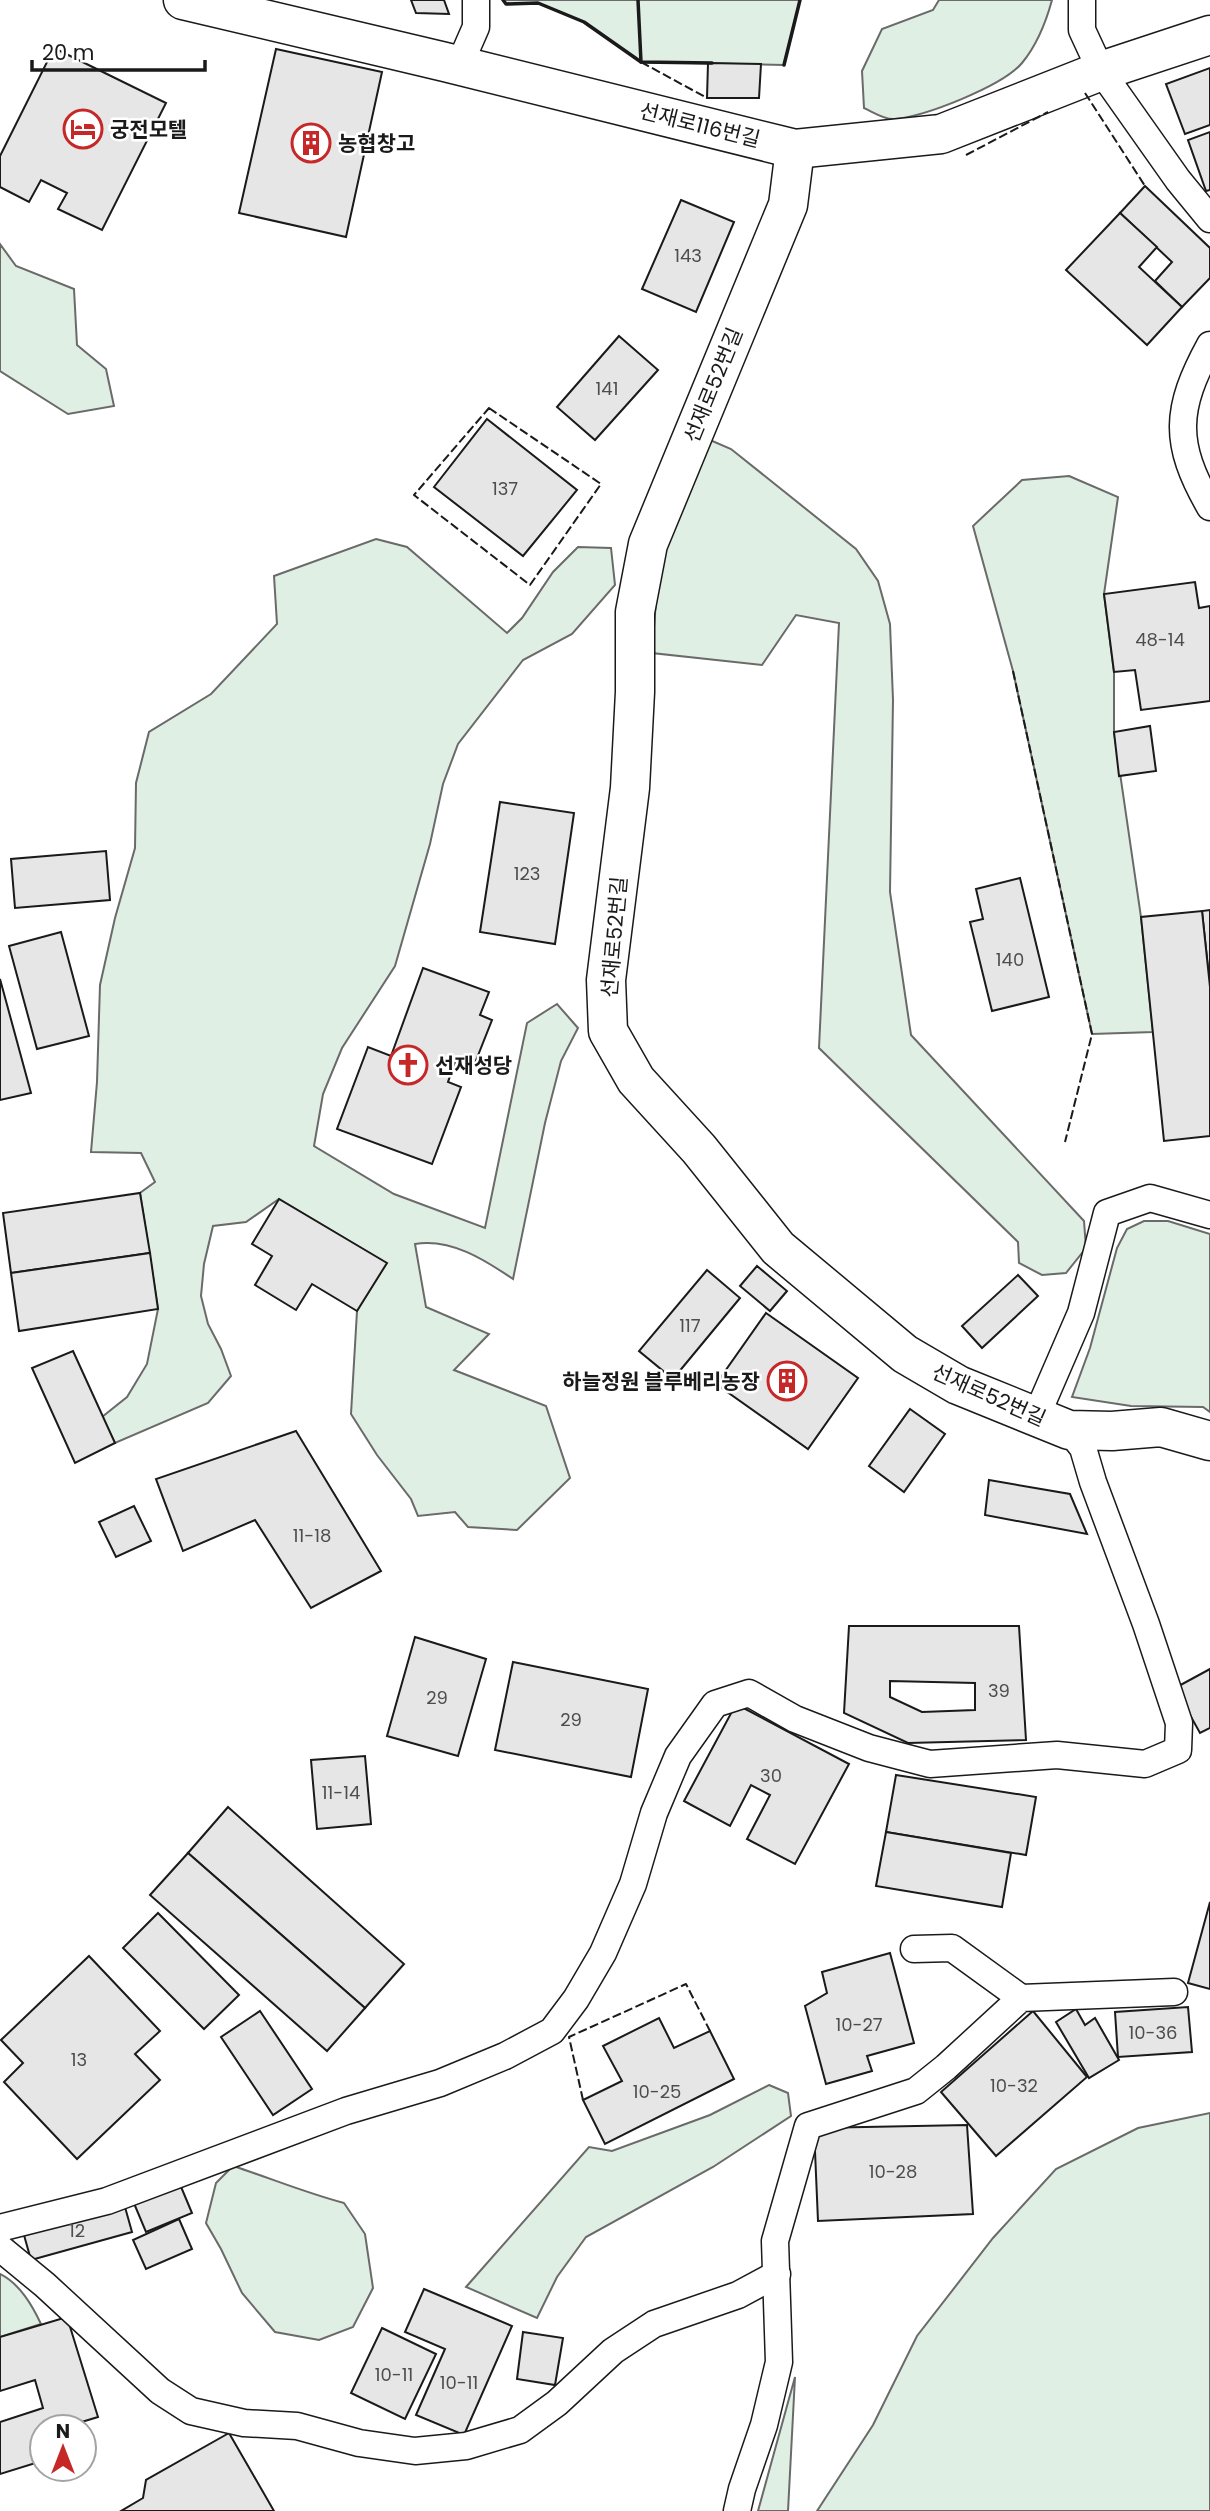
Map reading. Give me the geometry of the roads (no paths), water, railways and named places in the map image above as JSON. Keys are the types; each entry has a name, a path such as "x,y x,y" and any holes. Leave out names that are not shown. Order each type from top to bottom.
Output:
{"street":[{"name":"선재로116번길","path":"183,0 794,149 941,134 1101,71 1210,35"},
{"name":"선재로52번길","path":"794,149 788,205 648,544 635,612 635,692 630,788 606,979 608,1031 636,1080 699,1149 778,1248 905,1354 958,1385 1052,1423 1112,1431 1161,1427 1210,1441"}],"lane":[{"path":"459,66 476,27 476,0"},
{"path":"1082,0 1082,30 1101,71 1178,180 1210,219"},
{"path":"1210,345 1198,367 1184,404 1182,445 1200,490 1210,507"},
{"path":"0,2228 107,2201 346,2111 440,2083 505,2056 552,2031 576,1999 603,1953 633,1884 654,1813 678,1756 715,1704 749,1693 794,1719 869,1748 930,1764 1057,1755 1145,1764 1178,1749 1179,1723 1083,1448 1052,1423 1107,1213 1150,1198 1210,1215"},
{"path":"914,1948 952,1948 1021,1998 1174,1992"},
{"path":"737,2511 742,2488 764,2425 779,2362 775,2241 808,2126 916,2091 1021,1998"},
{"path":"0,2248 45,2285 160,2391 191,2411 244,2423 297,2426 359,2443 415,2451 466,2446 520,2430 557,2403 613,2351 654,2324 738,2295 777,2274"}],"place":[{"name":"궁전모텔","path":"83,129"},
{"name":"농협창고","path":"311,143"},
{"name":"선재성당","path":"408,1065"},
{"name":"하늘정원 블루베리농장","path":"787,1381"}]}
